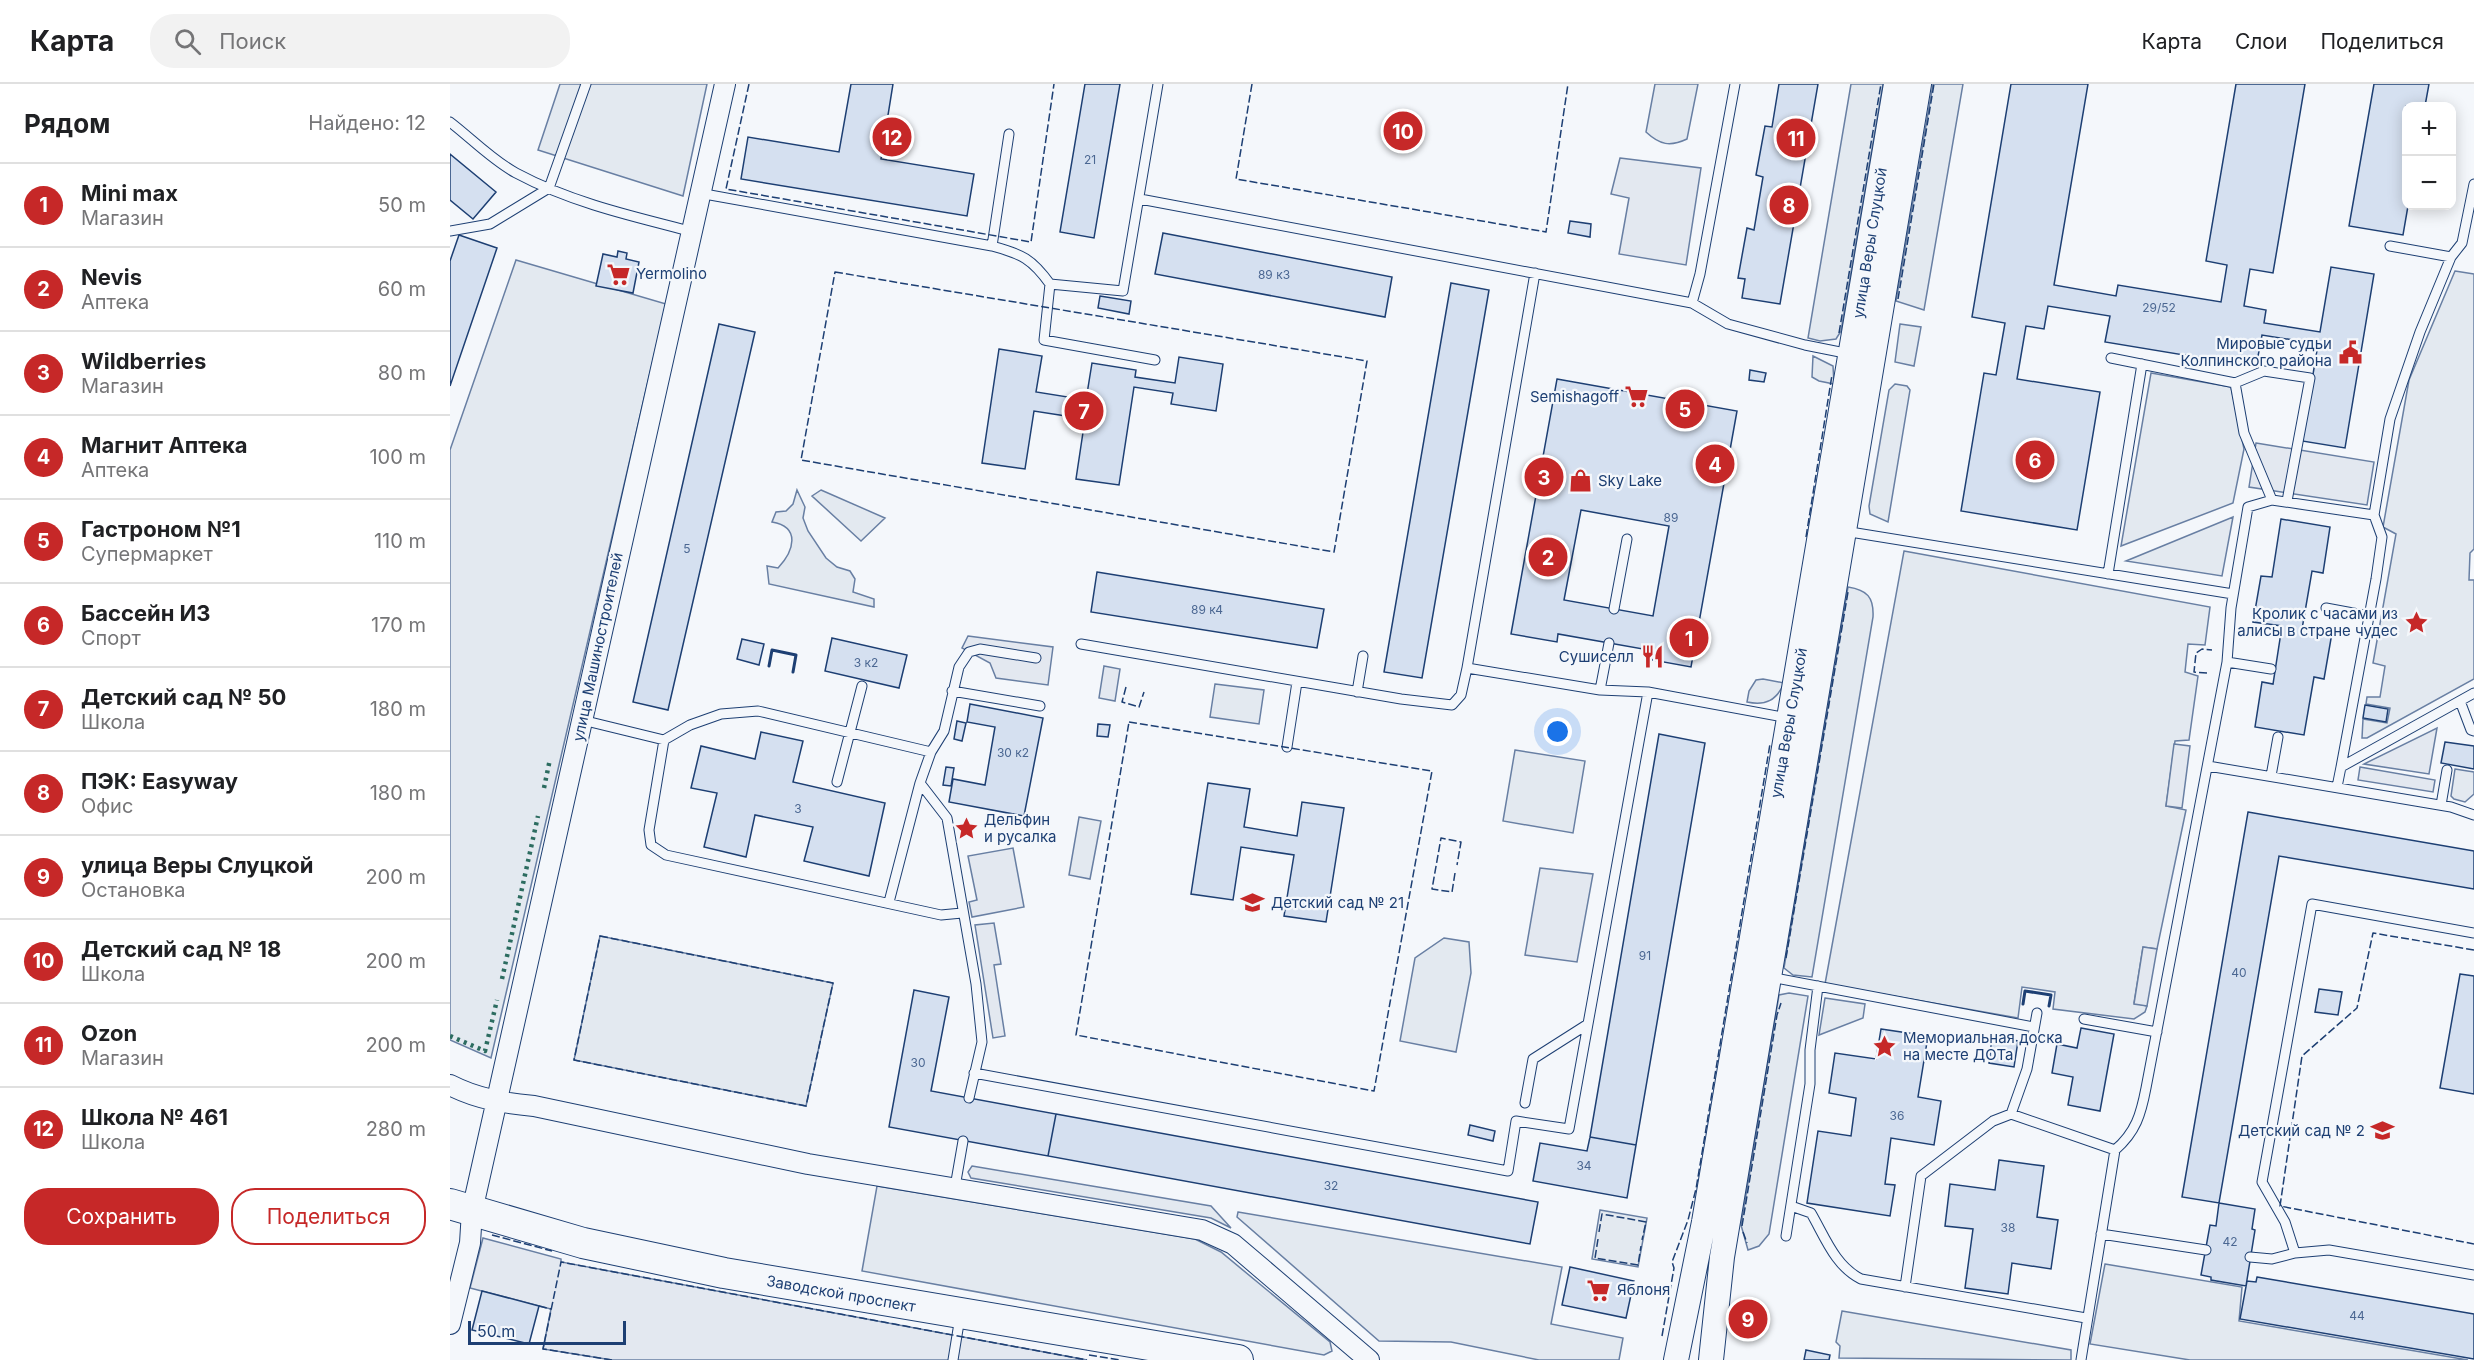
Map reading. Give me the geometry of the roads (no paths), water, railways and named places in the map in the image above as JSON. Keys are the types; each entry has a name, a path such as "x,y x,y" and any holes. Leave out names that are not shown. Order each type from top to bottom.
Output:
{"main road":[{"name":"Заводской проспект","path":"461,1208 528,1229 630,1254 961,1314 1238,1360"}],"street":[{"name":"улица Машиностроителей","path":"450,1324 470,1243 461,1208 497,1102 690,231 725,84"},
{"name":"улица Веры Слуцкой","path":"1800,720 1843,531 1896,84"},
{"name":"улица Веры Слуцкой","path":"1711,1360 1758,975 1862,356 1919,84"},
{"name":"улица Веры Слуцкой","path":"1676,1360 1758,975"},
{"path":"450,1085 471,1095 497,1102 534,1106 808,1164 1184,1226 1218,1236 1233,1244 1369,1360"}],"lane":[{"path":"450,231 490,224 549,188 586,84"},
{"path":"1050,284 1123,291 1158,84"},
{"path":"1692,303 1700,274 1735,84"},
{"path":"450,122 514,172 549,188 604,209 690,231"},
{"path":"992,246 1009,134"},
{"path":"2337,787 2382,537 2374,515 2390,419 2420,332 2451,257 2462,243 2474,184"},
{"path":"699,193 1017,252 1036,265 1050,284 1044,340 1155,360"},
{"path":"1140,199 1692,303 1728,324 1805,345 1862,356"},
{"path":"2390,246 2451,257"},
{"path":"1081,644 1357,692 1438,705 1452,705 1461,695 1467,668 1535,273"},
{"path":"2111,358 2235,383 2264,371 2310,378 2287,501"},
{"path":"2108,574 2142,364"},
{"path":"2235,383 2244,433 2272,500"},
{"path":"2081,1360 2115,1150 2129,1138 2138,1124 2157,1032 2227,662 2233,594 2248,507 2272,500 2374,515"},
{"path":"1843,531 2233,594"},
{"path":"1614,609 1627,539"},
{"path":"2326,608 2369,616"},
{"path":"1600,690 1609,643"},
{"path":"889,902 920,783 931,752 944,731 959,668 969,652 980,649 1036,658"},
{"path":"1357,692 1363,656"},
{"path":"2227,662 2271,669"},
{"path":"1467,668 1600,690 1647,692 1800,720"},
{"path":"1287,747 1297,681"},
{"path":"837,782 862,686"},
{"path":"952,691 1041,706"},
{"path":"974,1073 1508,1171 1515,1120 1569,1129 1647,692"},
{"path":"2341,768 2474,693"},
{"path":"2460,701 2471,730 2474,731"},
{"path":"582,720 664,740 690,725 721,714 758,711 931,752"},
{"path":"2271,776 2278,737"},
{"path":"664,740 649,830 651,845 666,855 941,915 962,913"},
{"path":"2208,766 2441,805 2474,815"},
{"path":"2441,805 2447,770"},
{"path":"920,783 947,818 976,984 982,1042 969,1098"},
{"path":"2295,1253 2285,1222 2262,1182 2312,904 2474,933"},
{"path":"1758,975 2034,1027"},
{"path":"1786,1236 1810,1084 1810,1050 1818,986"},
{"path":"2011,1114 2025,1077 2037,1013"},
{"path":"2084,1019 2157,1032"},
{"path":"1526,1103 1533,1059 1588,1024"},
{"path":"1905,1287 1921,1176 1993,1121 2011,1114 2115,1150"},
{"path":"955,1187 963,1140"},
{"path":"1791,1206 1811,1213 1847,1272 1861,1279 2086,1318"},
{"path":"2101,1234 2206,1250"},
{"path":"2250,1257 2272,1260 2295,1253 2329,1250 2474,1275"},
{"path":"953,1360 961,1314"}],"place":[{"name":"Детский сад № 18","path":"1403,131"},
{"name":"Школа № 461","path":"892,137"},
{"name":"Ozon","path":"1796,138"},
{"name":"ПЭК: Easyway","path":"1789,205"},
{"name":"Yermolino","path":"618,274"},
{"name":"Мировые судьи Колпинского района","path":"2350,353"},
{"name":"Semishagoff","path":"1637,397"},
{"name":"Гастроном №1","path":"1685,409"},
{"name":"Детский сад № 50","path":"1084,411"},
{"name":"Бассейн ИЗ","path":"2035,460"},
{"name":"Магнит Аптека","path":"1715,464"},
{"name":"Wildberries","path":"1544,477"},
{"name":"Sky Lake","path":"1580,481"},
{"name":"Nevis","path":"1548,557"},
{"name":"Кролик с часами из алисы в стране чудес","path":"2416,623"},
{"name":"Mini max","path":"1689,638"},
{"name":"Сушиселл","path":"1652,657"},
{"name":"Дельфин и русалка","path":"966,829"},
{"name":"Детский сад № 21","path":"1253,903"},
{"name":"Мемориальная доска на месте ДОТа","path":"1885,1047"},
{"name":"Детский сад № 2","path":"2383,1131"},
{"name":"Яблоня","path":"1599,1290"},
{"name":"улица Веры Слуцкой","path":"1748,1319"}]}
